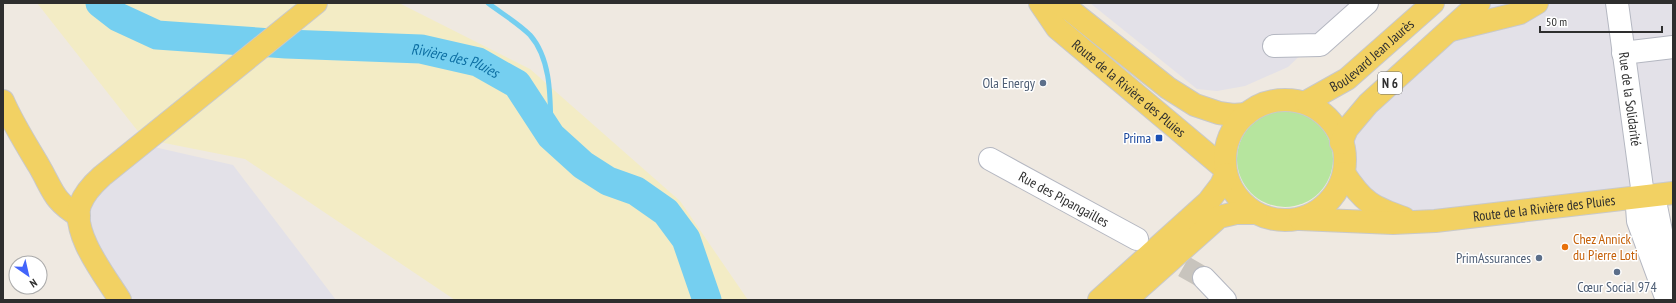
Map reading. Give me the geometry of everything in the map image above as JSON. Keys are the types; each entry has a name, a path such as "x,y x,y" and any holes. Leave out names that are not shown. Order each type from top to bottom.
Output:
{"main road":[{"path":"120,300 87,246 79,216 80,205 94,184 141,144 316,3"},
{"name":"Route de la Rivière des Pluies","path":"1040,3 1057,28 1225,171"},
{"name":"Route de la Rivière des Pluies","path":"1058,3 1070,10 1168,88 1195,105 1220,113 1233,115 1246,114"},
{"path":"1392,38 1407,13 1409,3"},
{"name":"Boulevard Jean Jaurès","path":"1306,102 1347,79 1433,3"},
{"name":"N 6","path":"1341,143 1348,129 1368,104 1479,3"},
{"path":"1448,31 1520,13 1537,3"},
{"path":"1099,300 1208,202 1221,185 1225,171 1225,148 1230,134 1238,122 1246,114 1270,102 1290,99 1306,102 1326,117 1335,129 1341,143 1344,173 1335,194 1319,209 1299,219"},
{"path":"3,101 14,126 59,202 79,216"},
{"path":"40,168 68,187 76,188 94,184"},
{"path":"1225,171 1242,200 1256,213"},
{"path":"1344,173 1365,201 1387,212 1414,221"},
{"path":"1126,300 1219,217 1236,213 1256,213 1274,220 1299,219 1393,223 1435,221 1643,195 1673,193"}],"street":[{"path":"1274,46 1320,45 1367,3"},
{"name":"Rue de la Solidarité","path":"1617,3 1643,195"},
{"path":"1623,53 1673,47"},
{"name":"Rue des Pipangailles","path":"990,159 1137,240"},
{"path":"1667,300 1638,221 1637,207 1643,195 1656,206 1664,246 1673,272"},
{"path":"1205,279 1225,300"}],"shaded area":[{"path":"1090,3 1355,3 1288,67 1245,86 1217,91 1197,89"},
{"path":"1479,3 1673,3 1673,193 1415,221 1344,173 1341,143"},
{"path":"141,144 233,165 336,300 120,300 87,246 87,192"}],"green space":[{"path":"1285,111 1303,115 1312,119 1319,125 1325,132 1329,141 1333,159 1329,177 1325,186 1319,193 1312,199 1303,203 1285,207 1267,203 1258,199 1251,193 1245,186 1241,177 1237,159 1241,141 1245,132 1251,125 1258,119 1267,115"}],"sand":[{"path":"37,3 399,3 530,69 680,201 748,300 455,300 245,159 144,139"}],"waterway":[{"name":"Rivière des Pluies","path":"100,3 118,17 157,35 286,44 421,49 478,62 517,84 551,136 583,165 608,181 636,191 666,212 686,239 707,300"},
{"path":"488,3 515,22 530,35 543,57 549,83 551,136"}],"tunnel":[{"path":"1155,250 1204,278"}],"place":[{"name":"Ola Energy","path":"1043,83"},
{"name":"Prima","path":"1159,138"},
{"name":"Chez Annick du Pierre Loti","path":"1565,247"},
{"name":"PrimAssurances","path":"1539,258"},
{"name":"Cœur Social 974","path":"1617,272"}]}
